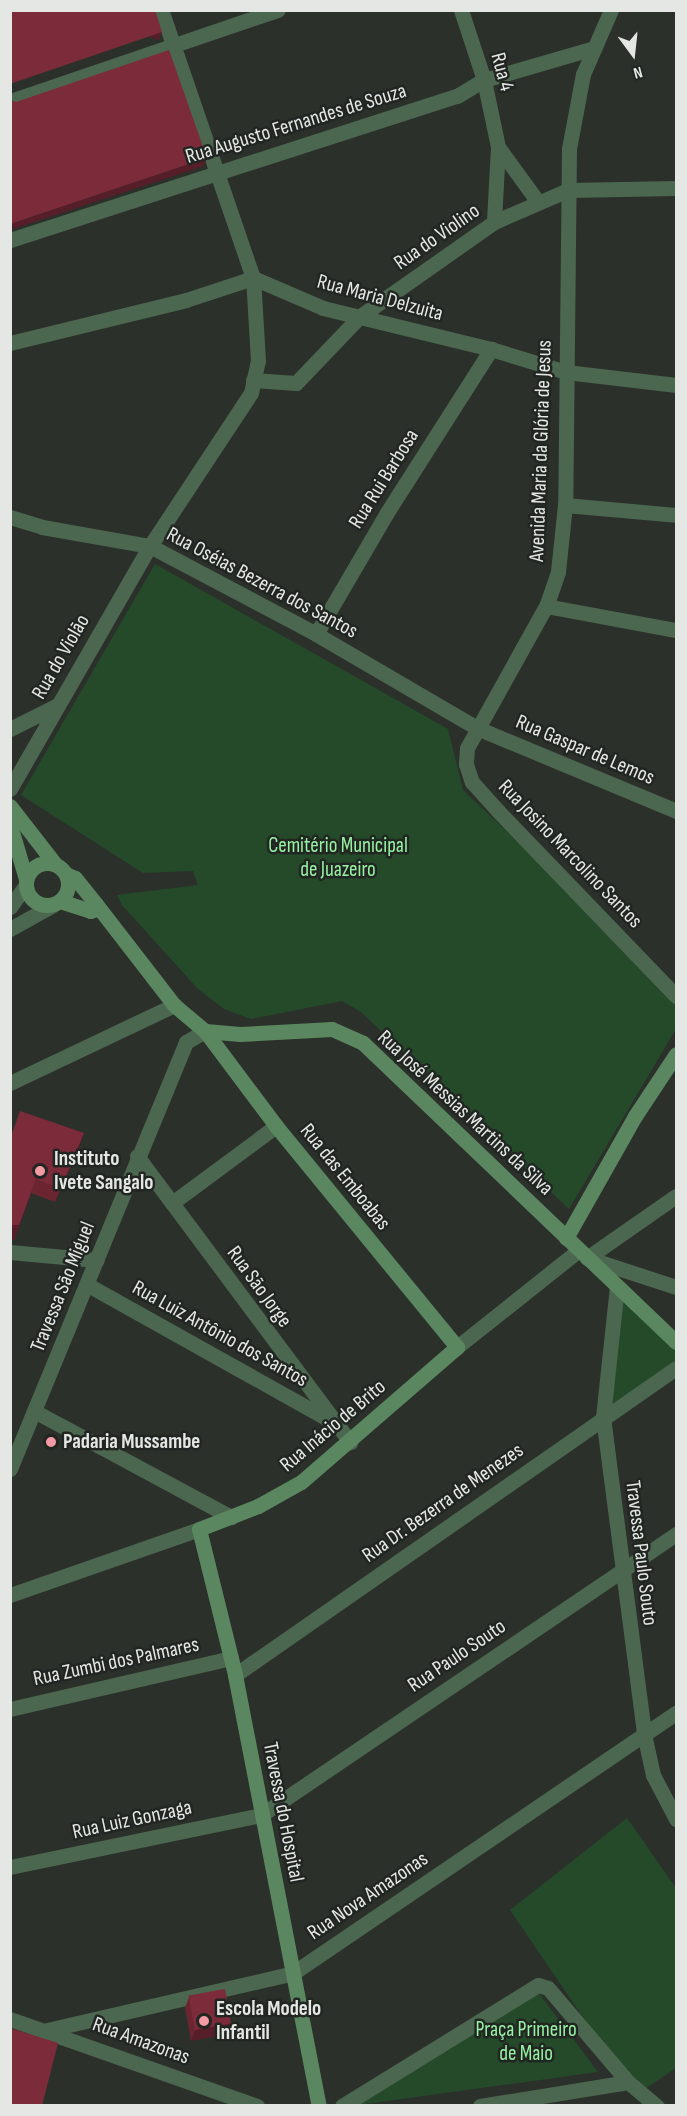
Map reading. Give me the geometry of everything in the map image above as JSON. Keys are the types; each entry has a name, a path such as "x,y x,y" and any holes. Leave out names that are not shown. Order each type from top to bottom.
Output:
{"street":[{"name":"Rua do Violão","path":"10,789 150,546 250,393 258,361 253,278 161,10"},
{"path":"10,101 278,10"},
{"name":"Rua 4","path":"461,10 484,80 498,147 494,222"},
{"name":"Avenida Maria da Glória de Jesus","path":"477,728 546,606 558,572 565,506 568,190 572,123 594,48 611,10"},
{"name":"Rua Augusto Fernandes de Souza","path":"10,240 216,171 457,96 484,80 594,48"},
{"name":"Rua 4","path":"498,147 538,202"},
{"path":"568,190 676,188"},
{"name":"Rua do Violino","path":"253,380 296,383 359,317 494,222 568,190"},
{"path":"10,342 186,300 253,278"},
{"name":"Rua Maria Delzuita","path":"253,278 323,308 491,349 566,372 676,385"},
{"name":"Rua Rui Barbosa","path":"316,634 386,514 491,349"},
{"path":"565,506 676,515"},
{"name":"Rua Oséias Bezerra dos Santos","path":"10,517 42,527 150,546 316,634 477,728"},
{"path":"546,606 676,630"},
{"path":"647,625 676,640"},
{"path":"10,729 58,705"},
{"name":"Rua Gaspar de Lemos","path":"477,728 676,811"},
{"name":"Rua Josino Marcolino Santos","path":"477,728 467,748 472,782 676,996"},
{"path":"10,806 61,869 75,878 174,1005 205,1030"},
{"path":"10,825 25,883 32,900 90,911 97,909"},
{"path":"10,907 34,866 61,869"},
{"path":"10,929 56,903 68,889 61,869"},
{"path":"10,1083 174,1005"},
{"name":"Rua José Messias Martins da Silva","path":"205,1030 240,1034 332,1029 363,1043 676,1342"},
{"name":"Rua das Emboabas","path":"205,1030 276,1126 457,1347"},
{"name":"Travessa São Miguel","path":"10,1469 17,1434 34,1411 88,1284 137,1156 186,1042 205,1030"},
{"path":"566,1238 635,1116 676,1054"},
{"path":"172,1203 276,1126"},
{"name":"Rua São Jorge","path":"137,1156 331,1421 350,1442"},
{"name":"Rua Inácio de Brito","path":"10,1595 231,1517 301,1482 350,1442 457,1347 583,1254 676,1196"},
{"path":"10,1252 97,1260"},
{"path":"583,1254 676,1287"},
{"name":"Rua Luiz Antônio dos Santos","path":"88,1284 331,1421"},
{"name":"Travessa Paulo Souto","path":"617,1286 603,1417 644,1734 653,1775 676,1819"},
{"name":"Rua Dr. Bezerra de Menezes","path":"235,1675 676,1368"},
{"path":"34,1411 231,1517"},
{"name":"Travessa do Hospital","path":"199,1529 235,1675 319,2106"},
{"name":"Rua Paulo Souto","path":"261,1815 676,1534"},
{"name":"Rua Zumbi dos Palmares","path":"10,1709 231,1658"},
{"name":"Rua Nova Amazonas","path":"47,2030 293,1973 676,1713"},
{"name":"Rua Luiz Gonzaga","path":"10,1867 261,1815"},
{"path":"342,2106 538,1985 548,1988 627,2082 657,2106"},
{"name":"Rua Amazonas","path":"10,2019 47,2030 256,2106"},
{"path":"480,2106 627,2082"}],"green space":[{"name":"Cemitério Municipal de Juazeiro","path":"155,564 448,729 463,790 676,992 676,1029 569,1209 361,1012 342,1001 251,1019 224,1009 198,989 122,905 117,895 198,885 193,871 143,873 21,795"},
{"path":"617,1286 676,1342 676,1368 603,1417"},
{"path":"627,1818 676,1888 676,2068 636,2095 510,1910"},
{"name":"Praça Primeiro de Maio","path":"535,1988 598,2072 351,2106"}],"building":[{"path":"10,10 155,10 162,32 10,84"},
{"path":"169,50 207,158 10,224 10,100 16,102"},
{"name":"Instituto Ivete Sangalo","path":"20,1111 84,1133 61,1188 36,1179 19,1225 10,1225 10,1139"},
{"path":"225,1989 231,2023 195,2030 189,1995"},
{"path":"10,2028 58,2043 42,2106 10,2106"}],"place":[{"name":"Instituto Ivete Sangalo","path":"40,1171"},
{"name":"Padaria Mussambe","path":"51,1442"},
{"name":"Escola Modelo Infantil","path":"204,2021"}]}
